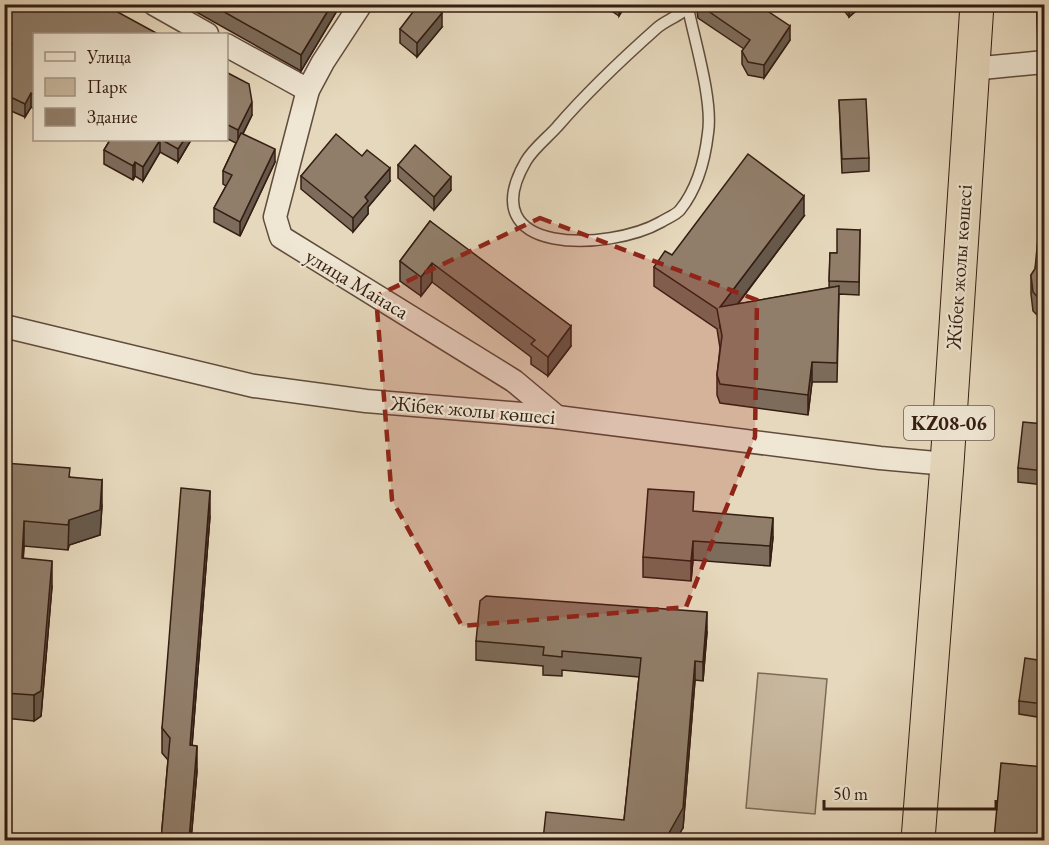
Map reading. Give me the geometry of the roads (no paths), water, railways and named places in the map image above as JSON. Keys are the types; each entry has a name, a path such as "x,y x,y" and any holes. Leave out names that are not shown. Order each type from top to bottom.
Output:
{"highway":[{"name":"KZ08-06","path":"953,4 972,69"},
{"name":"Жібек жолы көшесі","path":"918,840 947,464 977,4"}],"street":[{"path":"154,4 205,33"},
{"name":"улица Манаса","path":"361,4 323,62 308,90 275,217 281,237 514,381 557,417"},
{"path":"228,46 308,90"},
{"path":"972,69 1044,62"},
{"name":"Жібек жолы көшесі","path":"4,326 254,386 366,401 557,417 880,458 947,464"}],"lane":[{"path":"689,6 705,94 709,132 699,176 680,211 647,230 591,242 550,238 528,230 516,214 515,190 526,160 601,77 663,22 689,6"}]}
